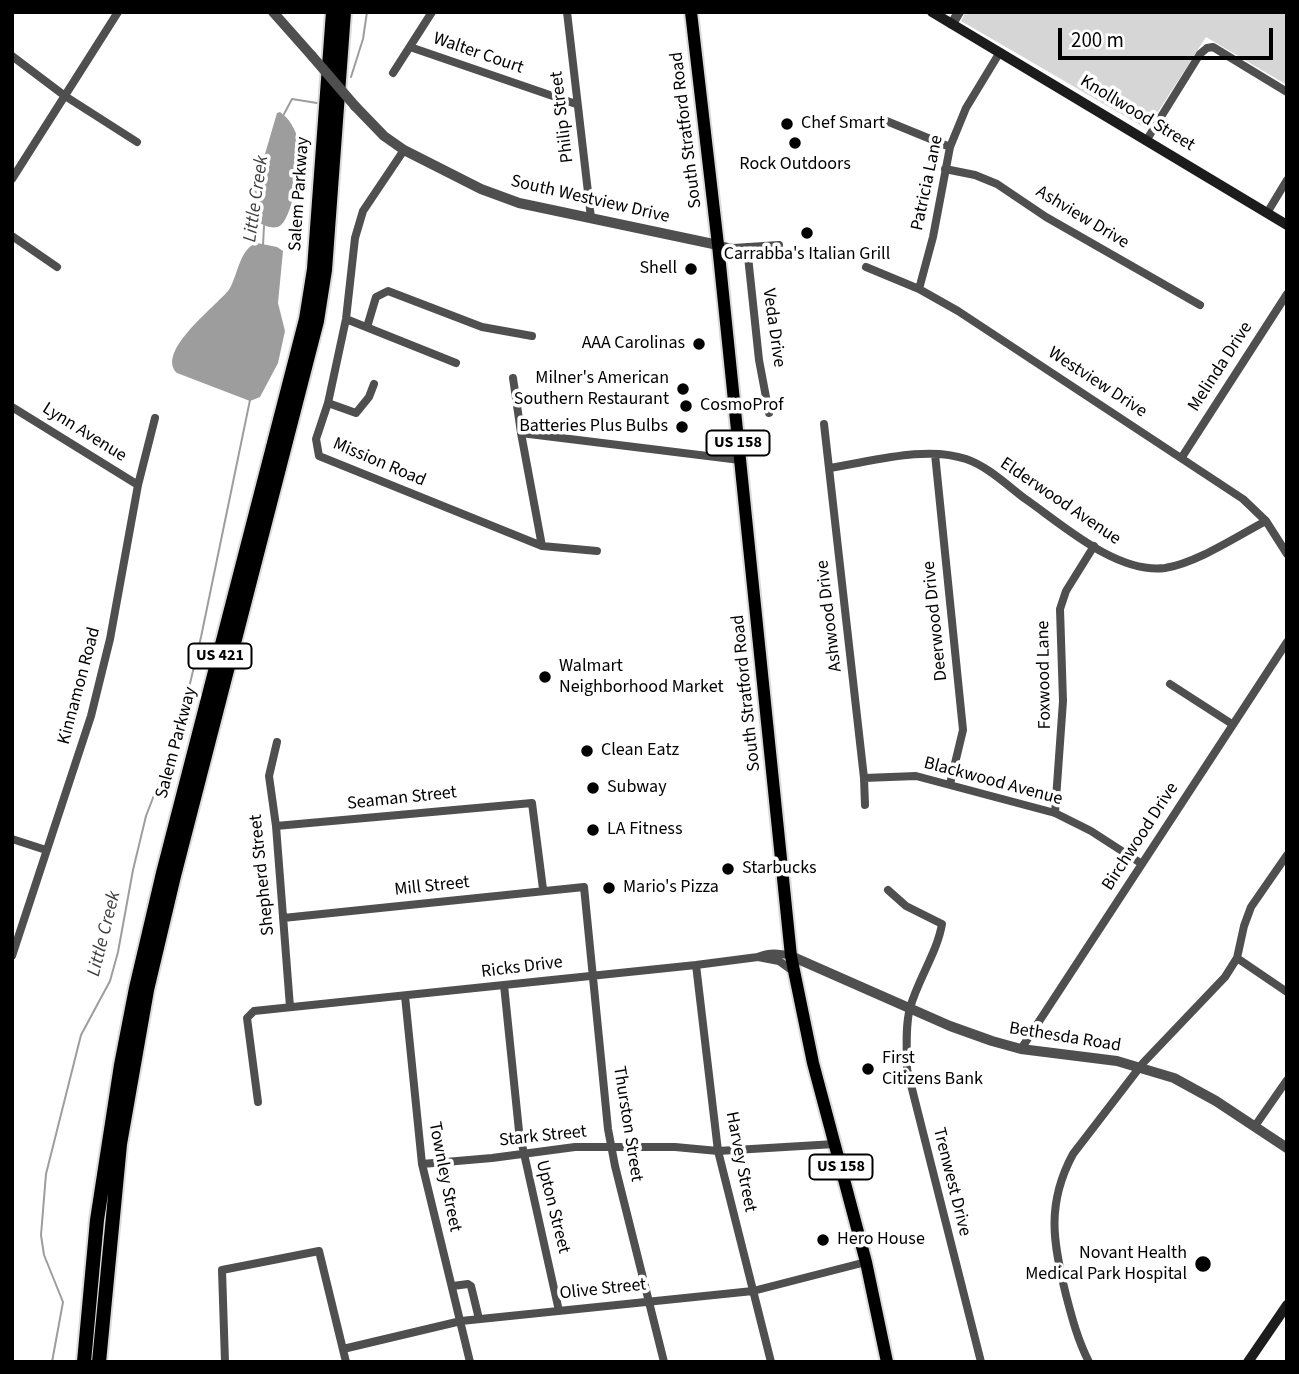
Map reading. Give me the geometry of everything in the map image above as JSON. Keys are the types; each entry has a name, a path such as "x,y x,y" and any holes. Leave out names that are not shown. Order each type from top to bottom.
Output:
{"highway":[{"name":"Salem Parkway","path":"84,1362 102,1181 144,950 306,319 314,269 333,12"},
{"name":"Salem Parkway","path":"99,1362 114,1221 116,1169 147,990 317,321 327,244 344,12"}],"main road":[{"name":"South Stratford Road","path":"691,12 718,244 791,956 813,1063 866,1262 887,1362"},
{"name":"Knollwood Street","path":"932,12 1287,225"},
{"path":"1248,1362 1287,1305"}],"street":[{"path":"12,179 118,12"},
{"name":"South Westview Drive","path":"273,12 355,106 384,136 404,150 481,190 506,199 718,244"},
{"path":"393,74 432,12"},
{"name":"Philip Street","path":"567,12 591,218"},
{"path":"952,24 960,12"},
{"name":"Walter Court","path":"410,47 576,104"},
{"path":"1146,141 1207,48 1213,47 1287,92"},
{"name":"Patricia Lane","path":"919,289 937,219 950,147 966,108 1000,52"},
{"path":"12,56 65,96 137,142"},
{"path":"884,120 950,147"},
{"name":"Mission Road","path":"404,150 363,211 355,238 346,319 316,439 319,456 542,546"},
{"name":"Ashview Drive","path":"945,169 975,175 997,184 1046,217 1200,305"},
{"path":"1267,213 1287,180"},
{"path":"12,236 57,267"},
{"path":"718,244 733,248 779,245"},
{"name":"Veda Drive","path":"747,247 759,360 769,413"},
{"name":"Westview Drive","path":"866,267 919,289 958,311 1182,457 1243,499 1266,521 1287,555"},
{"path":"366,327 376,297 388,291 482,327 532,337"},
{"name":"Melinda Drive","path":"1182,457 1287,294"},
{"path":"346,319 456,363"},
{"path":"513,378 542,546 597,551"},
{"path":"327,403 356,413 369,397 373,384"},
{"name":"Lynn Avenue","path":"12,407 138,485"},
{"name":"Kinnamon Road","path":"12,956 91,716 110,639 138,485 155,418"},
{"name":"Ashwood Drive","path":"824,424 865,805"},
{"path":"521,433 740,460"},
{"name":"Elderwood Avenue","path":"829,468 923,454 969,460 1094,546 1127,565 1146,569 1166,568 1188,561 1266,521"},
{"name":"Deerwood Drive","path":"935,454 963,730 950,784"},
{"name":"Foxwood Lane","path":"1055,813 1063,701 1060,610 1066,591 1094,546"},
{"name":"Birchwood Drive","path":"1021,1049 1287,642"},
{"path":"1170,684 1232,724"},
{"name":"Shepherd Street","path":"277,742 270,762 269,776 276,826 290,1007"},
{"name":"Blackwood Avenue","path":"864,778 916,776 1055,813 1091,831 1142,864"},
{"name":"Seaman Street","path":"276,826 532,803 543,889"},
{"path":"12,839 46,850"},
{"path":"1089,1362 1073,1322 1055,1245 1053,1219 1057,1192 1073,1154 1141,1067 1225,977 1237,958 1251,907 1287,855"},
{"name":"Mill Street","path":"284,918 543,889 584,887"},
{"name":"Thurston Street","path":"584,887 608,1129 664,1362"},
{"name":"Trenwest Drive","path":"888,890 906,906 942,924 939,939 910,1007 906,1039 907,1069 981,1362"},
{"name":"Ricks Drive","path":"258,1102 247,1017 254,1011 696,965 766,954 791,956"},
{"name":"Bethesda Road","path":"791,956 971,1034 1021,1049 1117,1061 1174,1078 1197,1089 1287,1148"},
{"name":"Ricks Drive","path":"758,957 779,961 795,972"},
{"path":"1237,958 1287,992"},
{"name":"Harvey Street","path":"696,965 718,1151 771,1362"},
{"name":"Upton Street","path":"504,985 523,1154 559,1311"},
{"name":"Townley Street","path":"405,996 422,1164 470,1362"},
{"path":"1255,1126 1287,1080"},
{"name":"Stark Street","path":"422,1164 575,1147 675,1147 718,1151 835,1144"},
{"path":"225,1362 222,1270 319,1251 346,1362"},
{"name":"Olive Street","path":"343,1349 461,1321 753,1291 866,1262"},
{"path":"453,1286 471,1286 479,1319"}],"shaded area":[{"path":"966,12 1287,12 1287,85 1206,37 1147,129 961,21"}],"water":[{"path":"280,112 295,131 299,158 296,184 286,219 277,227 267,227 248,212 277,113"},
{"path":"257,243 283,251 278,303 285,331 278,363 260,397 250,401 177,373 173,356 178,345 195,324 228,291 243,256"}],"waterway":[{"name":"Little Creek","path":"351,77 363,39 367,12"},
{"name":"Little Creek","path":"284,114 292,99 317,103"},
{"name":"Little Creek","path":"263,245 264,226"},
{"name":"Little Creek","path":"52,1362 63,1302 44,1255 41,1235 46,1174 81,1035 110,981 146,816 179,730 250,400"}],"place":[{"name":"Chef Smart","path":"787,124"},
{"name":"Rock Outdoors","path":"795,143"},
{"name":"Carrabba's Italian Grill","path":"807,233"},
{"name":"Shell","path":"691,269"},
{"name":"AAA Carolinas","path":"699,344"},
{"name":"Milner's American Southern Restaurant","path":"683,389"},
{"name":"CosmoProf","path":"686,406"},
{"name":"Batteries Plus Bulbs","path":"682,427"},
{"name":"Walmart Neighborhood Market","path":"545,677"},
{"name":"Clean Eatz","path":"587,751"},
{"name":"Subway","path":"593,788"},
{"name":"LA Fitness","path":"593,830"},
{"name":"Starbucks","path":"728,869"},
{"name":"Mario's Pizza","path":"609,888"},
{"name":"First Citizens Bank","path":"868,1069"},
{"name":"Hero House","path":"823,1240"},
{"name":"Novant Health Medical Park Hospital","path":"1203,1264"}]}
